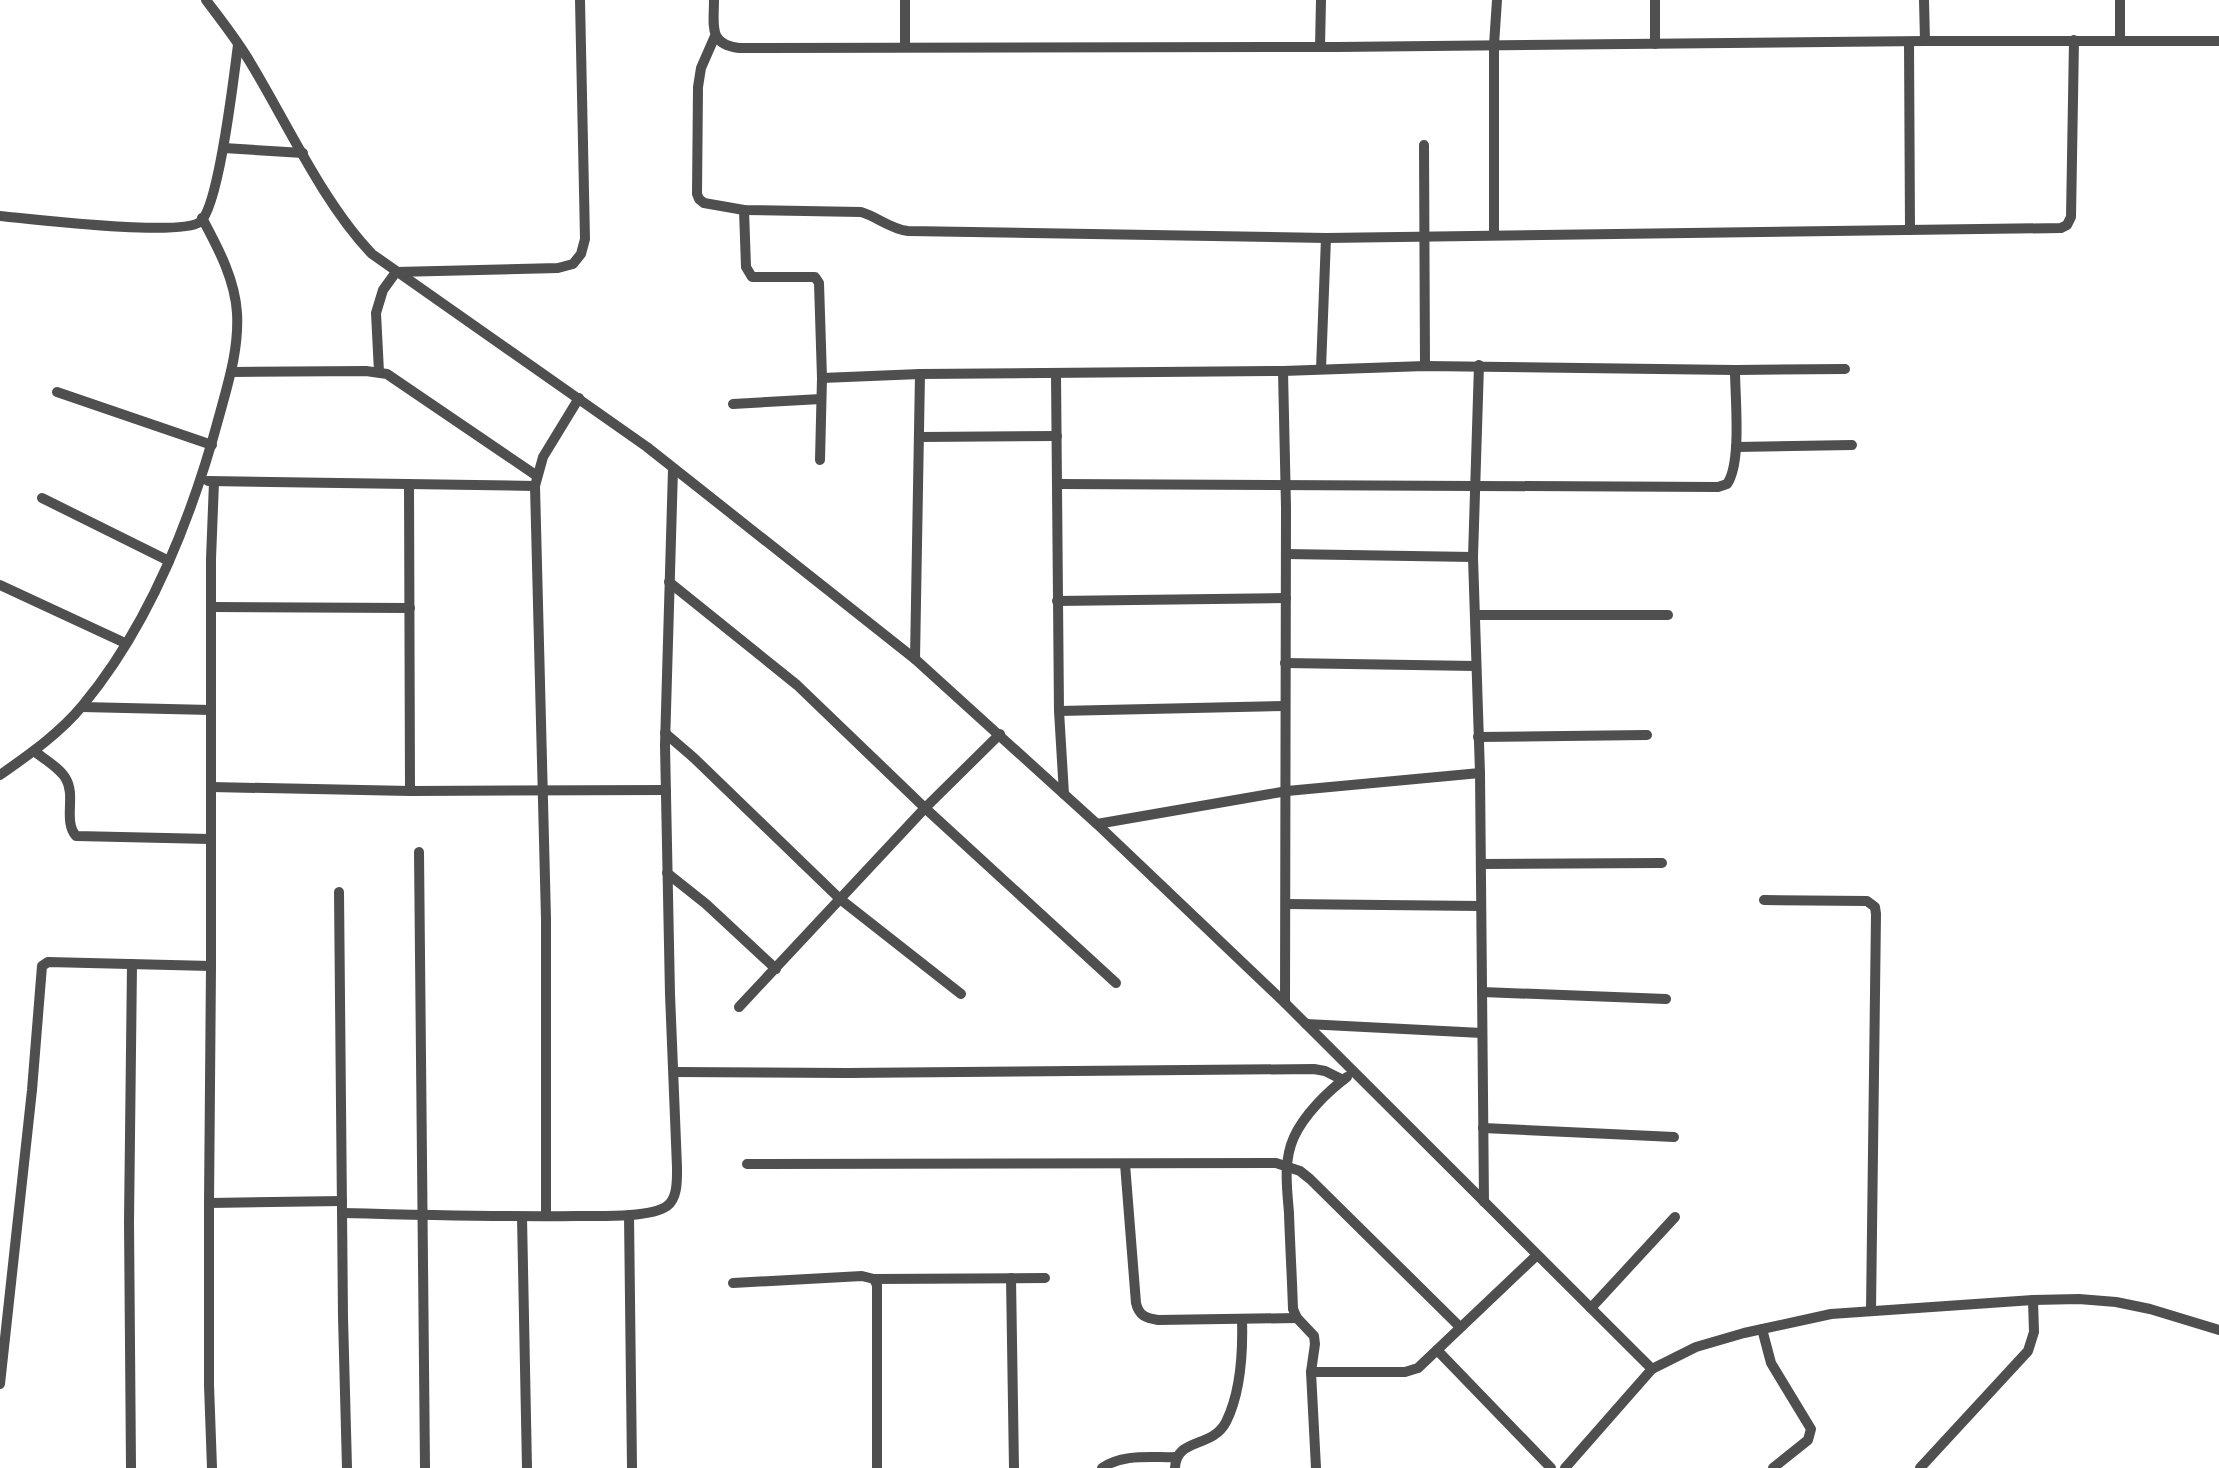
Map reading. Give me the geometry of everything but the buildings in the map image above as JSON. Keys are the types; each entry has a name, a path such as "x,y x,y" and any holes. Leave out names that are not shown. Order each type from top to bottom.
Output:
{"street":[{"path":"206,0 249,60 303,153 356,237 372,254 647,448 915,659 1000,734 1097,824 1285,1003 1652,1369"},
{"path":"396,272 558,268 573,264 581,254 585,239 580,0"},
{"path":"714,0 716,36 701,68 698,88 697,194 699,199 704,203 744,210 861,212 870,214 896,230 908,231 1326,238 2061,228 2067,225 2071,217 2072,207 2074,40"},
{"path":"905,0 905,46"},
{"path":"1320,0 1320,47"},
{"path":"1494,235 1494,45 1497,0"},
{"path":"1655,0 1655,44"},
{"path":"1924,0 1925,41"},
{"path":"2120,0 2120,40"},
{"path":"716,36 724,46 739,48 905,46 1320,47 2074,40 2219,41"},
{"path":"1909,42 1910,230"},
{"path":"0,216 143,227 190,225 202,218 209,204 224,148 238,45"},
{"path":"1424,145 1426,237 1424,366"},
{"path":"224,148 303,153"},
{"path":"744,210 746,267 752,277 811,276 818,279 821,310 822,378 820,460"},
{"path":"0,775 34,751 82,707 145,610 184,529 202,480 231,372 237,335 235,297 229,275 220,252 202,218"},
{"path":"1321,369 1326,238"},
{"path":"379,372 376,313 383,290 396,272"},
{"path":"822,378 920,374 1283,371 1424,366 1735,370 1845,369"},
{"path":"1479,366 1473,557 1480,773 1484,1202"},
{"path":"1058,484 1718,487 1727,484 1731,478 1736,447 1735,370"},
{"path":"1283,371 1287,791 1285,1003"},
{"path":"231,372 379,372 396,378 536,481"},
{"path":"915,659 920,374"},
{"path":"1056,374 1059,711 1064,794"},
{"path":"57,392 99,408 212,445"},
{"path":"546,1216 546,919 536,481 543,457 578,398"},
{"path":"733,404 821,399"},
{"path":"920,437 1057,436"},
{"path":"1736,447 1852,445"},
{"path":"342,1213 522,1217 629,1215 652,1212 667,1206 676,1189 678,1167 667,873 665,734 673,469"},
{"path":"202,480 214,482 409,484 536,481"},
{"path":"212,1468 209,1376 209,1203 211,607 214,482"},
{"path":"409,484 410,790"},
{"path":"42,498 169,561"},
{"path":"1286,554 1473,557"},
{"path":"669,582 797,685 925,808 1116,983"},
{"path":"0,585 125,643"},
{"path":"1057,601 1286,598"},
{"path":"211,607 410,608"},
{"path":"1475,614 1668,615"},
{"path":"1285,663 1476,666"},
{"path":"1059,711 1285,706"},
{"path":"82,707 211,710"},
{"path":"665,734 694,758 840,899 961,994"},
{"path":"739,1007 925,808 1000,734"},
{"path":"1478,738 1647,735"},
{"path":"34,751 63,775 69,786 71,824 76,836 210,839"},
{"path":"1097,824 1287,791 1480,773"},
{"path":"211,787 410,790 666,790"},
{"path":"419,852 421,1215 425,1468"},
{"path":"1481,864 1662,863"},
{"path":"667,873 706,904 776,969"},
{"path":"340,892 342,1213 347,1468"},
{"path":"1764,900 1867,901 1875,907 1871,1310"},
{"path":"1286,904 1481,906"},
{"path":"0,1384 32,1090 42,966 48,962 211,966"},
{"path":"131,1468 129,1222 132,964"},
{"path":"1482,992 1666,999"},
{"path":"1306,1024 1482,1033"},
{"path":"674,1072 847,1073 1314,1069 1325,1070 1344,1080"},
{"path":"1316,1468 1311,1372 1314,1336 1297,1318 1293,1309 1286,1166 1293,1138 1298,1128 1312,1111 1354,1072"},
{"path":"1484,1128 1674,1136"},
{"path":"747,1164 1265,1162 1286,1166 1310,1179 1460,1327"},
{"path":"1125,1164 1138,1311 1144,1317 1158,1320 1297,1318"},
{"path":"209,1203 342,1201"},
{"path":"629,1215 632,1468"},
{"path":"522,1217 527,1468"},
{"path":"1590,1308 1675,1217"},
{"path":"1311,1372 1405,1372 1418,1368 1537,1255"},
{"path":"733,1282 862,1276 874,1279 1045,1278"},
{"path":"1010,1278 1014,1468"},
{"path":"874,1279 877,1285 878,1468"},
{"path":"1920,1468 2028,1350 2034,1332 2033,1300"},
{"path":"1565,1468 1652,1369 1696,1347 1762,1329 1831,1314 2033,1300 2116,1302 2150,1309 2219,1330"},
{"path":"1175,1468 1177,1457 1183,1449 1209,1439 1218,1432 1225,1422 1232,1406 1241,1358 1242,1319"},
{"path":"1762,1329 1771,1363 1811,1429 1811,1435 1808,1440 1773,1468"},
{"path":"1436,1350 1551,1468"},
{"path":"1102,1468 1111,1462 1121,1459 1177,1457"}]}
